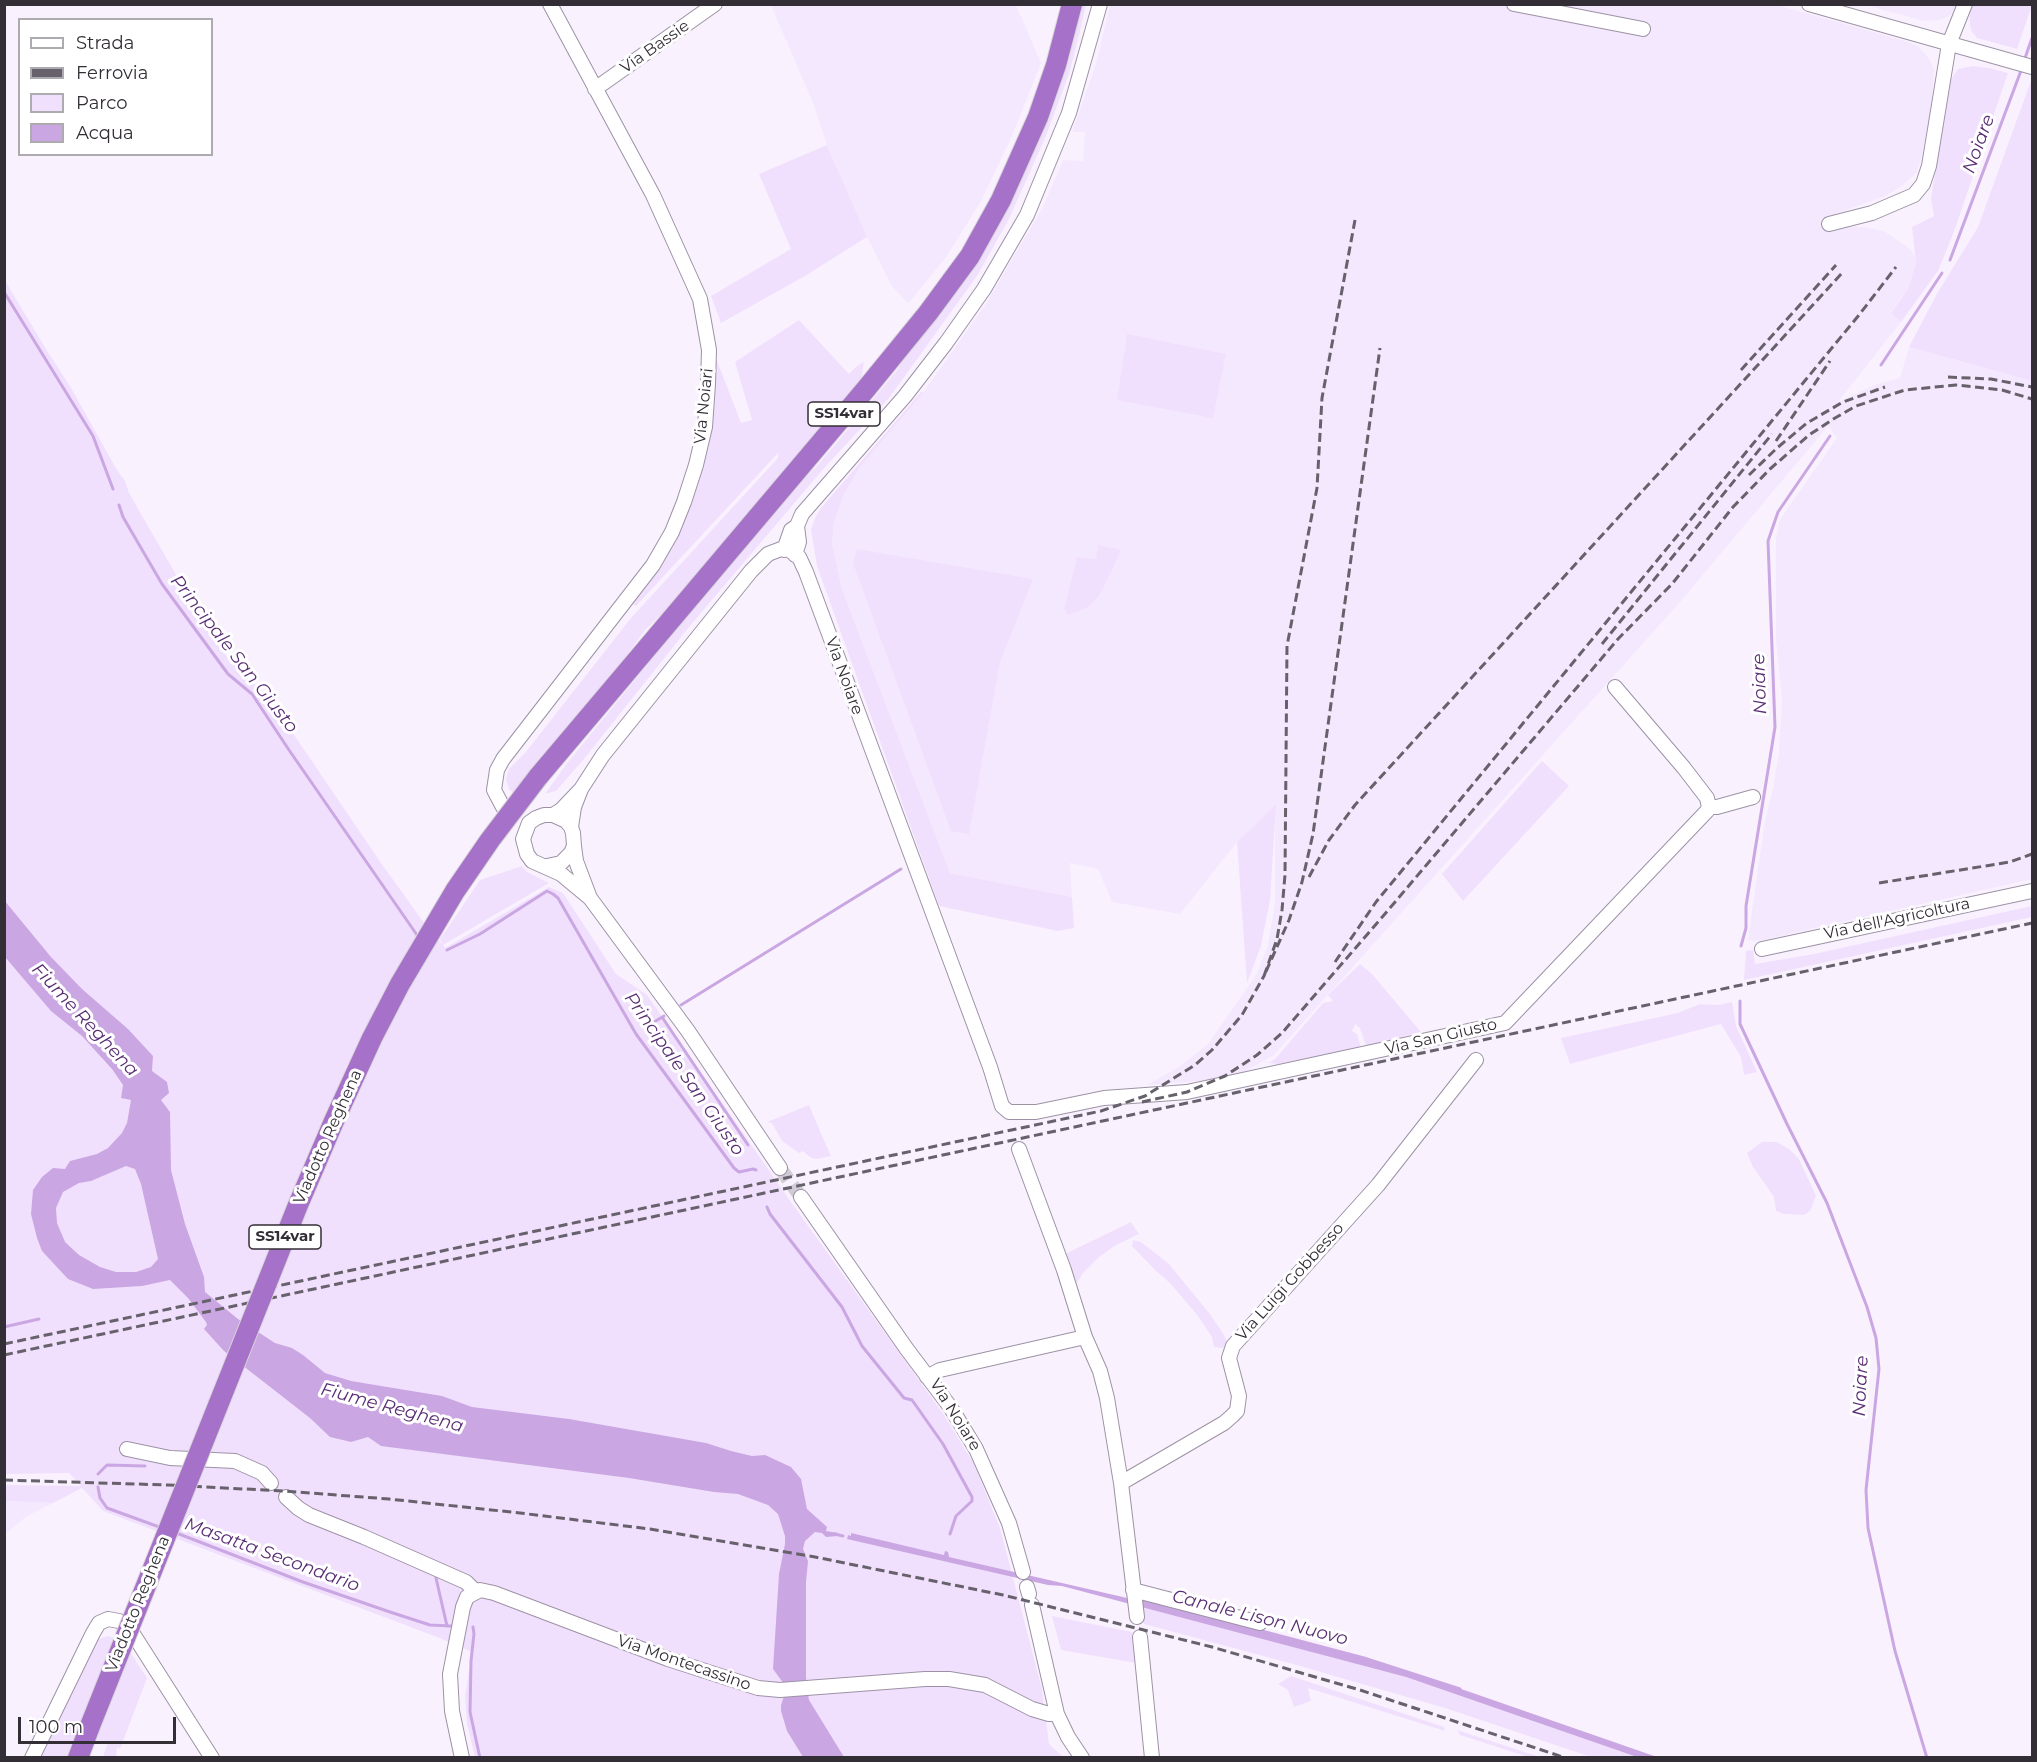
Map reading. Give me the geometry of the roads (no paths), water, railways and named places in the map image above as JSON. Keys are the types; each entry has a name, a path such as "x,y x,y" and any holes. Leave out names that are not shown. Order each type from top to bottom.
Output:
{"highway":[{"name":"Viadotto Reghena","path":"79,1756 298,1205 372,1038 415,957 455,891 538,777 866,389 928,313 970,256 1001,200 1038,117 1056,65 1072,4"}],"street":[{"name":"Via Noiari","path":"524,835 503,807 494,790 500,764 653,565 672,532 696,465 705,427 708,384 709,350 700,299 653,195 550,4"},
{"name":"Via Bassie","path":"595,89 716,4"},
{"path":"553,815 581,789 603,755 751,571 768,554 781,549 790,552 799,542 797,526 802,514 905,396 946,344 984,289 1021,224 1054,151 1069,113 1100,4"},
{"path":"1514,4 1642,29"},
{"path":"1809,4 2031,66"},
{"path":"1829,224 1872,213 1914,195 1923,184 1929,166 1949,44 1965,4"},
{"name":"Via Noiare","path":"790,552 799,557 806,572 1005,1110"},
{"path":"1615,687 1684,768 1707,798 1709,807 1753,797"},
{"path":"571,827 574,807 581,789"},
{"name":"Via San Giusto","path":"1005,1110 1036,1112 1104,1098 1186,1092 1505,1023 1709,807"},
{"path":"509,813 536,818"},
{"path":"590,898 579,870 571,827 566,821 553,815 544,815 529,823 524,835 524,847 532,861 548,866 590,898 688,1031 780,1168"},
{"path":"548,866 555,866 567,858 574,846"},
{"name":"Via dell'Agricoltura","path":"1762,949 2032,891"},
{"name":"Via Luigi Gobbesso","path":"1121,1483 1224,1423 1237,1411 1239,1396 1229,1358 1233,1346 1378,1185 1476,1060"},
{"path":"1019,1149 1064,1270 1085,1337 1100,1371 1107,1398 1121,1483 1137,1617"},
{"path":"801,1197 927,1377"},
{"name":"Via Noiare","path":"1023,1572 1010,1523 986,1468 951,1408 927,1377 939,1370 1085,1337"},
{"path":"128,1449 170,1458 235,1461 262,1473 271,1483"},
{"name":"Via Montecassino","path":"285,1497 309,1515 466,1582 475,1591 494,1593 736,1683 780,1690 949,1679 985,1685 1032,1709 1057,1714"},
{"path":"462,1758 452,1711 450,1674 463,1607 467,1597 475,1591"},
{"path":"1133,1592 1260,1623"},
{"path":"1029,1595 1057,1714 1082,1758"},
{"path":"32,1758 99,1623 108,1619 128,1626 212,1758"},
{"path":"1140,1637 1152,1758"}],"water":[{"name":"Fiume Reghena","path":"4,900 51,957 82,989 128,1029 153,1056 152,1071 167,1082 169,1093 161,1100 170,1112 171,1170 185,1224 204,1277 205,1292 238,1319 275,1343 292,1348 325,1373 351,1381 442,1396 472,1407 569,1419 706,1443 752,1456 765,1455 791,1467 801,1479 807,1509 827,1527 826,1531 838,1533 838,1536 826,1537 822,1533 815,1532 805,1541 803,1549 808,1561 806,1683 809,1700 844,1757 803,1757 787,1731 781,1711 784,1684 773,1669 779,1574 785,1536 778,1514 768,1505 738,1494 381,1446 368,1437 351,1442 330,1437 310,1418 224,1351 204,1329 206,1322 188,1298 170,1280 142,1286 93,1289 68,1279 42,1251 31,1214 33,1190 42,1177 53,1168 65,1169 70,1161 97,1154 108,1148 122,1133 127,1123 131,1100 121,1098 123,1085 112,1069 82,1036 51,1011 5,957","holes":["126,1166 135,1169 141,1184 158,1259 151,1267 136,1272 116,1272 100,1267 79,1255 65,1242 57,1223 56,1208 63,1192 79,1183 91,1181"]},
{"path":"851,1533 944,1555 945,1551 948,1552 949,1557 1201,1615 1364,1658 1657,1757 1637,1757 1406,1677 1062,1586 1048,1585 847,1539"}],"waterway":[{"name":"Noiare","path":"2024,61 2032,38"},
{"name":"Noiare","path":"1950,260 2022,68"},
{"name":"Noiare","path":"1881,365 1942,273"},
{"name":"Principale San Giusto","path":"4,292 93,436 113,489"},
{"name":"Noiare","path":"1741,946 1746,928 1746,906 1775,727 1768,541 1778,512 1830,436"},
{"name":"Principale San Giusto","path":"119,505 123,517 162,584 228,674 252,694 417,935"},
{"path":"681,1005 901,869"},
{"name":"Principale San Giusto","path":"447,950 480,934 547,891 553,894 558,898 636,1034 734,1168 739,1172 756,1170"},
{"name":"Noiare","path":"1740,1001 1740,1024 1827,1203 1867,1307 1876,1338 1879,1369 1866,1490 1868,1528 1895,1651 1927,1758"},
{"path":"654,1022 664,1016"},
{"path":"662,1017 748,1145"},
{"name":"Principale San Giusto","path":"767,1207 770,1214 842,1307 862,1346 904,1398 912,1400 943,1444 972,1497 972,1501 956,1516 950,1534"},
{"path":"4,1327 39,1319"},
{"path":"98,1474 107,1465 145,1466"},
{"name":"Masatta Secondario","path":"98,1487 100,1498 107,1508 162,1528"},
{"name":"Masatta Secondario","path":"174,1532 303,1582 390,1612 430,1625 452,1626"},
{"name":"Canale Lison Nuovo","path":"835,1534 843,1536"},
{"path":"436,1578 447,1626"},
{"name":"Canale Lison Nuovo","path":"1142,1601 1364,1658 1460,1689"},
{"name":"Masatta Secondario","path":"473,1627 470,1712 480,1758"}],"tunnel":[{"path":"780,1168 801,1197"}],"railway":[{"path":"1355,220 1322,398 1317,488 1287,646 1285,875 1277,939 1264,976 1289,920 1302,882 1313,834 1380,348"},
{"path":"1741,370 1836,265"},
{"path":"1335,962 1376,902 1896,267"},
{"path":"1309,877 1329,840 1355,805 1843,272"},
{"path":"1776,441 1830,361"},
{"path":"1948,377 1991,379 2032,387"},
{"path":"1142,1102 1187,1092 1225,1076 1257,1055 1282,1033 1618,639 1672,584 1733,507 1770,469 1809,435 1856,406 1905,390 1956,385 2002,390 2032,399"},
{"path":"1749,475 1807,423 1843,402 1885,387"},
{"path":"1602,644 1772,434"},
{"path":"1879,883 2010,862 2032,854"},
{"path":"4,1355 2032,923"},
{"path":"4,1344 1101,1111 1145,1096 1195,1065 1212,1050 1242,1015 1264,976"},
{"path":"4,1480 168,1485 389,1499 650,1529 815,1557 1003,1595 1212,1647 1360,1690 1566,1758"}]}
